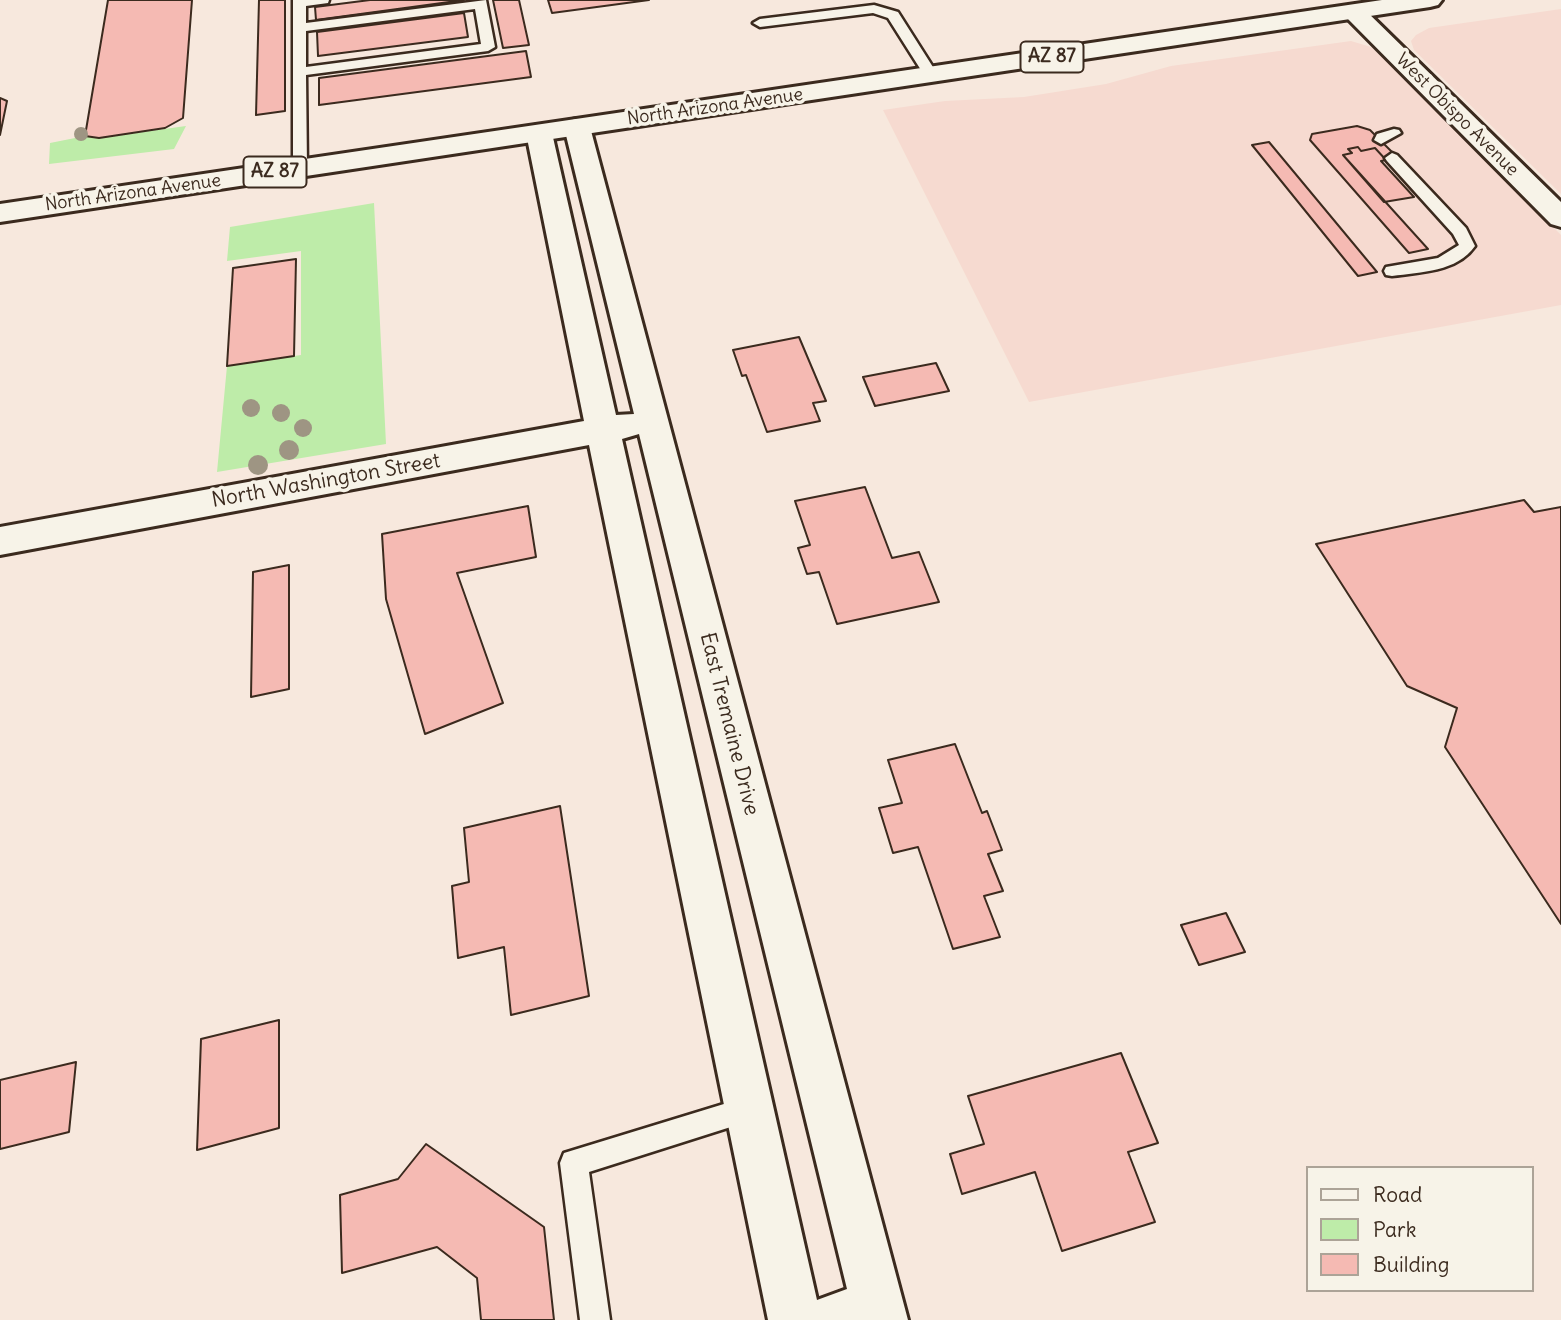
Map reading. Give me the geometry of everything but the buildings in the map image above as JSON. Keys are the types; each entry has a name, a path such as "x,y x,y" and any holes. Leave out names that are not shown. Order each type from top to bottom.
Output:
{"street":[{"name":"North Arizona Avenue","path":"0,213 1430,0"},
{"name":"West Obispo Avenue","path":"1354,12 1561,218"},
{"name":"East Tremaine Drive","path":"558,130 651,421 864,1315"},
{"path":"558,130 603,430 796,1320"},
{"name":"North Washington Street","path":"0,541 651,421"}],"lane":[{"path":"300,168 299,2 323,0"},
{"path":"299,28 480,2 488,47 300,72"},
{"path":"760,23 874,9 893,15 931,75"},
{"path":"1392,159 1460,232 1467,247 1462,254 1447,261 1392,271"},
{"path":"595,1320 574,1163 750,1109"}],"shaded area":[{"path":"1561,9 1561,194 1414,50 1411,41 1429,28"},
{"path":"1351,41 1371,47 1389,62 1561,235 1561,305 1029,402 883,110 945,101 1024,97 1106,84 1171,66"}],"green space":[{"path":"186,126 174,149 49,164 50,143 85,136 99,138"},
{"path":"374,203 386,444 217,472 227,366 301,355 301,251 227,261 230,227"}]}
